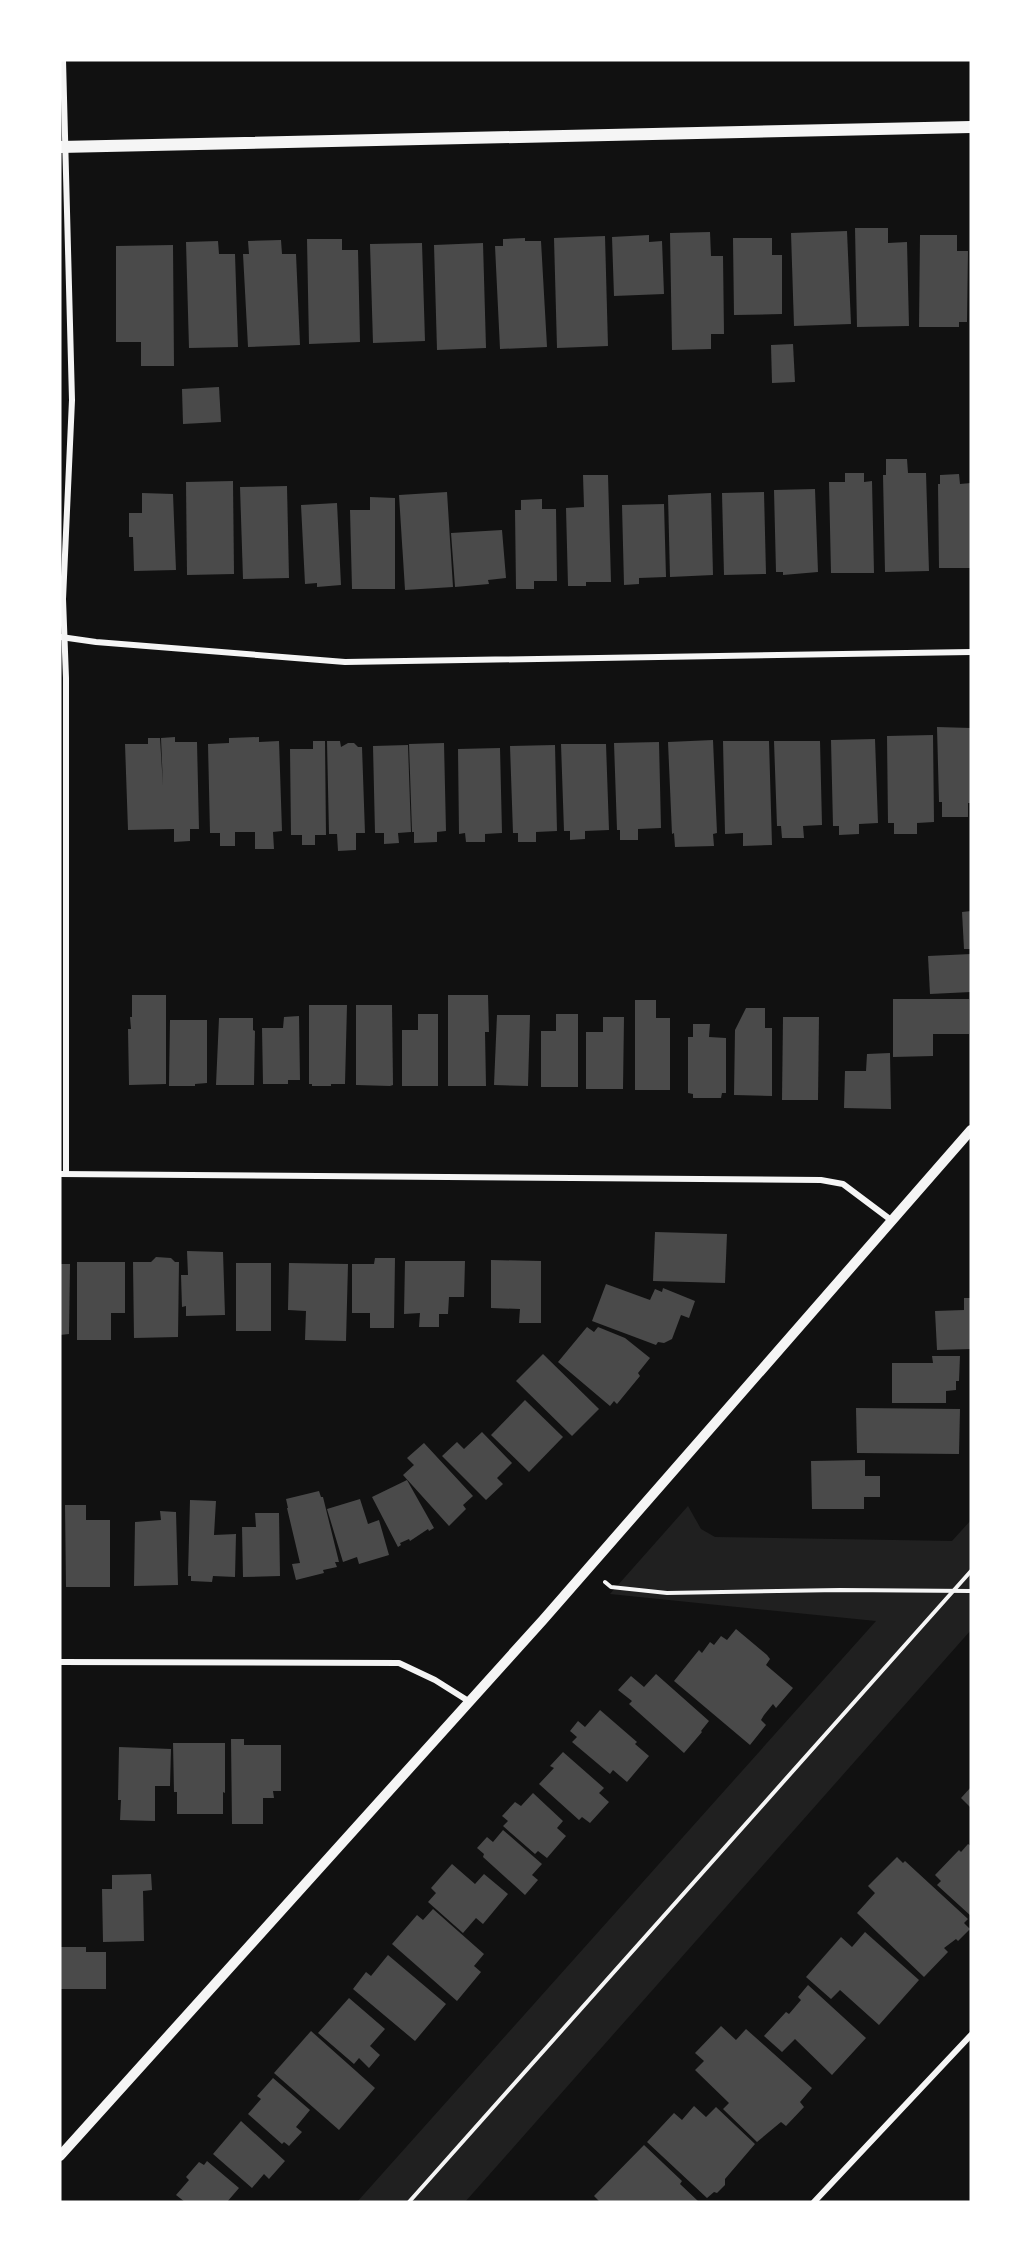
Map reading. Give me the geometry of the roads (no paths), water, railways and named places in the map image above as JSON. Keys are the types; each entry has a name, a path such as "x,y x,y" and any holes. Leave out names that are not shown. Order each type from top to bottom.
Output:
{"main road":[{"path":"63,147 971,127"}],"street":[{"path":"63,60 63,147 72,400 62,637 66,678 63,1174 820,1180 843,1184 891,1220"},
{"path":"62,637 345,662 971,652"},
{"path":"60,2157 589,1568 971,1130"},
{"path":"60,1662 399,1663 435,1680 470,1702"},
{"path":"814,2202 971,2035"}]}
